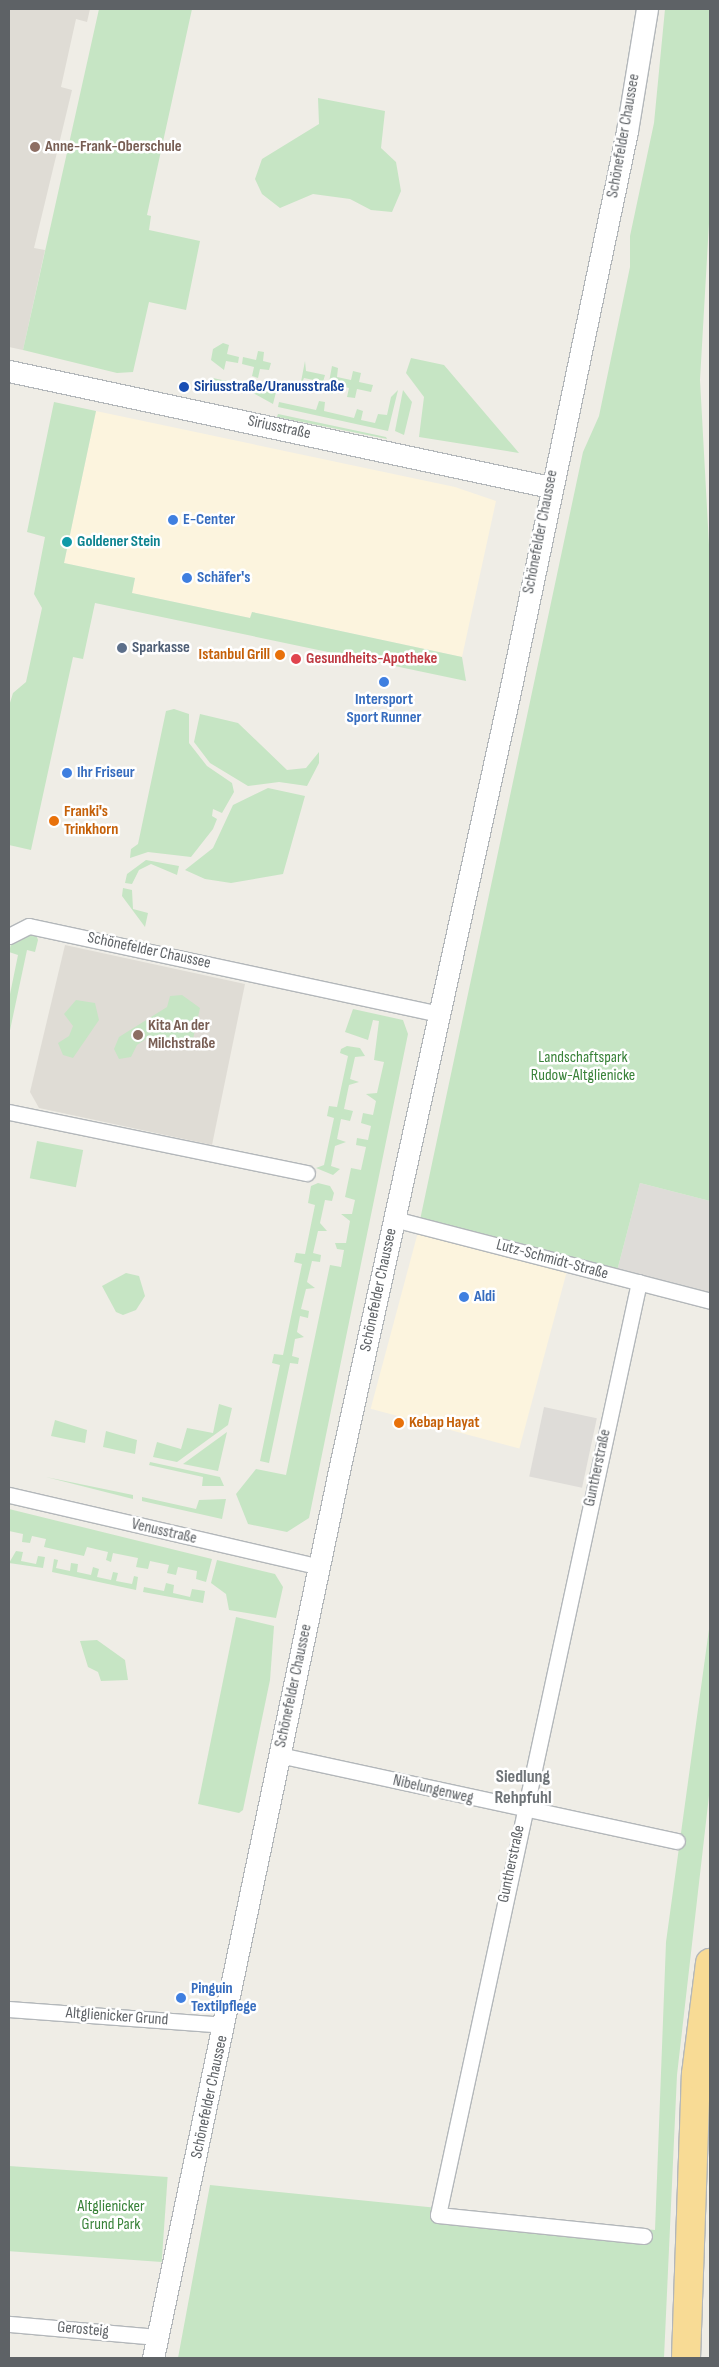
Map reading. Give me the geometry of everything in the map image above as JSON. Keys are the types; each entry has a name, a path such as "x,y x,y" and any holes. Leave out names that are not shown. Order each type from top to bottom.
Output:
{"highway":[{"path":"686,2358 696,2074 710,1963"}],"main road":[{"name":"Schönefelder Chaussee","path":"154,2358 226,2025 279,1755 627,131 647,9"},
{"name":"Siriusstraße","path":"9,371 550,487"}],"street":[{"name":"Schönefelder Chaussee","path":"9,936 29,926 438,1014"},
{"path":"9,1112 307,1174"},
{"name":"Lutz-Schmidt-Straße","path":"394,1219 710,1301"},
{"name":"Guntherstraße","path":"638,1282 438,2215 644,2236"},
{"name":"Venusstraße","path":"9,1495 320,1567"},
{"name":"Nibelungenweg","path":"279,1755 524,1810 677,1841"},
{"name":"Altglienicker Grund","path":"9,2009 226,2025"},
{"name":"Gerosteig","path":"9,2324 158,2338"}],"shaded area":[{"name":"Anne-Frank-Oberschule","path":"9,9 90,9 87,22 76,19 61,87 72,90 34,248 45,250 23,350 9,347"},
{"path":"96,411 455,487 496,501 462,657 252,612 250,618 132,593 135,578 64,563"},
{"name":"Kita An der Milchstraße","path":"65,945 245,984 212,1145 39,1108 30,1092"},
{"path":"640,1183 710,1201 710,1294 617,1271"},
{"path":"418,1232 567,1272 519,1449 371,1409"},
{"path":"544,1407 597,1418 582,1488 529,1476"}],"green space":[{"path":"99,9 192,9 147,215 151,216 149,230 200,241 186,310 149,302 133,372 117,373 23,350"},
{"name":"Landschaftspark Rudow-Altglienicke","path":"665,9 710,9 710,206 700,380 710,563 710,1201 640,1183 617,1271 420,1220 583,452 599,416 630,267 630,236 654,123"},
{"path":"318,98 385,111 381,148 396,162 401,191 392,212 371,210 350,199 313,194 280,208 262,194 255,179 262,159 319,124"},
{"path":"223,343 229,345 227,354 239,357 238,363 226,361 224,370 211,360 213,349"},
{"path":"258,351 264,352 263,361 271,363 269,370 260,369 258,378 252,376 254,367 242,364 243,357 256,360"},
{"path":"411,358 444,365 519,453 419,437 424,397 406,373"},
{"path":"305,361 306,371 325,375 323,382 304,378 300,387"},
{"path":"332,366 338,368 337,377 351,380 353,371 361,373 359,382 373,385 371,392 357,389 355,398 347,397 349,388 335,384 333,394 327,393"},
{"path":"213,378 276,392 273,404 246,389 212,382"},
{"path":"398,390 388,431 278,407 279,402 316,410 319,401 325,402 324,411 354,418 357,409 363,411 361,420 375,423 378,414 387,415 391,397"},
{"path":"403,390 412,402 404,435 395,431"},
{"path":"54,402 96,411 64,563 135,578 132,593 250,618 252,612 462,657 466,681 95,603 83,659 73,657 31,850 9,845 9,706 13,693 26,682 42,608 34,594 45,537 27,532"},
{"path":"278,414 386,437 387,439 277,417"},
{"path":"174,709 189,714 189,743 207,766 232,783 234,792 222,813 213,809 212,816 217,819 213,829 191,857 148,852 130,858 131,849 138,844 166,711"},
{"path":"200,714 238,723 287,770 306,768 319,752 319,763 307,786 279,782 248,786 210,763 194,742"},
{"path":"268,788 305,796 283,874 231,883 205,879 185,870 213,848 233,805"},
{"path":"146,860 179,866 177,875 151,864 139,870 132,884 125,883 127,874"},
{"path":"123,888 132,890 133,909 148,913 145,927 122,896"},
{"path":"21,932 36,934 38,940 35,952 27,950 9,1035 9,999 18,955 9,952 12,940"},
{"path":"182,995 200,1008 193,1039 176,1043 149,1037 137,1045 131,1057 119,1059 114,1049 119,1037 167,1007 170,996"},
{"path":"76,1000 95,1003 99,1020 73,1058 63,1055 58,1043 69,1036 73,1026 64,1014"},
{"path":"353,1009 403,1020 408,1034 309,1518 287,1532 248,1524 236,1494 256,1469 286,1475 330,1265 341,1267 344,1250 337,1249 335,1243 346,1243 350,1221 341,1214 352,1214 355,1200 345,1197 351,1168 361,1170 366,1147 356,1145 357,1138 368,1140 371,1126 361,1123 363,1113 373,1115 376,1101 366,1094 377,1093 384,1062 374,1060 379,1021 373,1020 368,1040 345,1032"},
{"path":"347,1046 360,1048 365,1056 355,1057 350,1079 359,1082 349,1085 344,1109 353,1111 350,1121 341,1119 337,1139 346,1142 335,1146 331,1166 340,1169 333,1175 316,1168 324,1165 334,1118 327,1116 329,1106 337,1107 348,1056 340,1053 341,1049"},
{"path":"37,1141 83,1150 76,1187 30,1178"},
{"path":"318,1183 330,1186 334,1193 332,1201 325,1200 320,1223 327,1231 318,1231 313,1253 321,1255 320,1262 312,1261 307,1282 315,1288 306,1289 301,1309 309,1311 308,1318 300,1316 297,1332 304,1337 295,1339 292,1356 299,1358 298,1364 290,1363 269,1463 260,1461 280,1365 272,1363 274,1354 283,1355 302,1264 294,1262 296,1253 305,1254 315,1205 308,1203 311,1186"},
{"path":"126,1273 139,1276 145,1296 136,1310 123,1315 116,1312 102,1286"},
{"path":"219,1404 232,1408 228,1425 177,1462 153,1457 157,1442 181,1449 187,1428 213,1433"},
{"path":"55,1420 87,1430 85,1443 51,1436"},
{"path":"106,1431 137,1440 135,1454 103,1447"},
{"path":"227,1432 218,1471 183,1464"},
{"path":"150,1462 220,1477 224,1486 202,1486 203,1477 149,1465"},
{"path":"46,1477 133,1495 133,1499"},
{"path":"142,1497 196,1509 199,1500 226,1499 222,1519 142,1501"},
{"path":"9,1509 212,1559 206,1582 196,1579 197,1571 178,1567 176,1575 167,1573 169,1565 150,1561 148,1569 136,1567 138,1558 113,1553 111,1562 106,1560 108,1552 87,1547 84,1556 44,1547 46,1539 32,1536 30,1543 22,1542 23,1534 9,1531"},
{"path":"16,1551 23,1552 21,1561 36,1564 38,1556 45,1557 43,1568 9,1563"},
{"path":"54,1559 58,1560 56,1568 70,1571 71,1563 78,1564 77,1572 91,1575 93,1567 99,1569 97,1577 111,1580 113,1572 118,1573 116,1581 132,1584 134,1576 138,1577 136,1590 52,1572"},
{"path":"217,1560 275,1574 283,1587 276,1618 229,1610 226,1594 211,1583"},
{"path":"166,1583 174,1585 173,1593 190,1597 192,1589 205,1591 203,1603 143,1592 144,1587 164,1591"},
{"path":"236,1617 274,1626 270,1680 243,1810 239,1813 198,1804"},
{"path":"710,1622 710,1787 677,2075 664,2358 178,2358 210,2185 655,2230 666,1942"},
{"path":"97,1640 125,1660 128,1680 101,1681 98,1672 88,1667 80,1641"},
{"name":"Altglienicker Grund Park","path":"9,2166 168,2177 162,2262 9,2251"}],"place":[{"name":"Anne-Frank-Oberschule","path":"35,147"},
{"name":"Siriusstraße/Uranusstraße","path":"184,387"},
{"name":"E-Center","path":"173,520"},
{"name":"Goldener Stein","path":"67,542"},
{"name":"Schäfer's","path":"187,578"},
{"name":"Sparkasse","path":"122,648"},
{"name":"Istanbul Grill","path":"280,655"},
{"name":"Gesundheits-Apotheke","path":"296,659"},
{"name":"Intersport Sport Runner","path":"384,682"},
{"name":"Ihr Friseur","path":"67,773"},
{"name":"Franki's Trinkhorn","path":"54,821"},
{"name":"Kita An der Milchstraße","path":"138,1035"},
{"name":"Aldi","path":"464,1297"},
{"name":"Kebap Hayat","path":"399,1423"},
{"name":"Pinguin Textilpflege","path":"181,1998"}],"district":[{"name":"Siedlung Rehpfuhl","path":"523,1788"}]}
